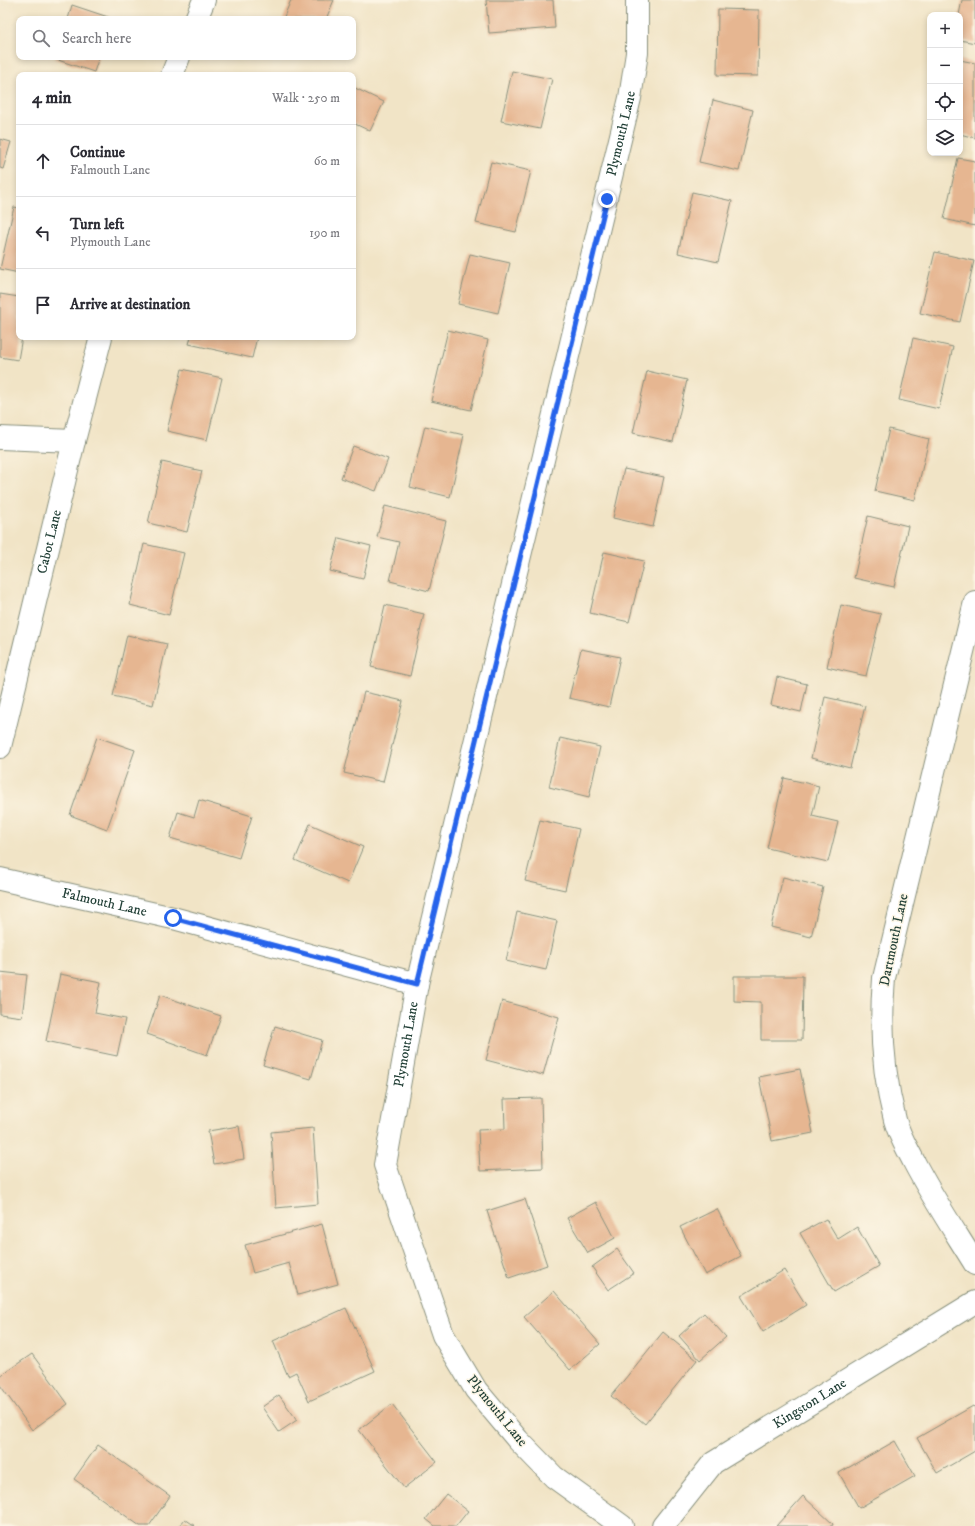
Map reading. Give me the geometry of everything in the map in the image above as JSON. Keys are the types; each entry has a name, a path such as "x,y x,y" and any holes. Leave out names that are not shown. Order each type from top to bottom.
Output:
{"street":[{"path":"197,16 204,0"},
{"name":"Plymouth Lane","path":"622,1526 554,1477 523,1445 476,1390 443,1335 385,1165 417,984 630,98 637,53 637,0"},
{"path":"173,72 178,60"},
{"name":"Cabot Lane","path":"0,747 74,440 100,340"},
{"path":"0,438 74,440"},
{"name":"Dartmouth Lane","path":"975,602 884,978 881,1014 883,1047 896,1121 904,1142 928,1189 975,1264"},
{"name":"Falmouth Lane","path":"0,879 173,918 417,984"},
{"name":"Kingston Lane","path":"663,1526 713,1463 975,1302"}],"building":[{"path":"291,0 334,0 327,16 284,16"},
{"path":"486,0 553,0 555,28 489,33"},
{"path":"962,0 975,0 975,43 963,41 963,12 960,12"},
{"path":"72,5 105,16 69,16"},
{"path":"718,9 759,10 758,76 717,75"},
{"path":"58,60 98,60 94,72"},
{"path":"963,61 975,63 975,138 963,135"},
{"path":"512,71 552,79 540,129 501,121"},
{"path":"356,88 384,102 370,131 356,124"},
{"path":"713,100 753,110 739,171 699,162"},
{"path":"0,139 11,142 3,169 0,168"},
{"path":"958,158 975,161 975,226 944,219"},
{"path":"491,162 531,171 516,232 476,223"},
{"path":"692,192 732,201 718,262 678,253"},
{"path":"14,207 16,207 16,272 0,269"},
{"path":"935,252 974,261 960,322 920,313"},
{"path":"470,254 510,263 498,313 458,304"},
{"path":"0,294 16,297 16,340 21,340 18,360 0,357"},
{"path":"448,330 488,340 471,410 431,401"},
{"path":"913,338 953,347 939,409 899,400"},
{"path":"190,340 256,340 252,358 189,344"},
{"path":"182,369 222,378 207,440 167,431"},
{"path":"647,371 687,380 673,442 633,433"},
{"path":"425,426 464,435 450,497 410,487"},
{"path":"889,429 929,439 915,500 875,491"},
{"path":"353,446 388,459 376,491 341,478"},
{"path":"162,462 202,471 187,532 148,523"},
{"path":"624,469 664,477 653,527 613,518"},
{"path":"385,506 446,521 429,591 390,581 399,542 377,537"},
{"path":"868,516 908,526 894,587 854,578"},
{"path":"339,538 371,546 363,579 330,571"},
{"path":"144,544 184,553 169,615 130,605"},
{"path":"604,552 644,561 629,622 590,613"},
{"path":"385,605 424,614 410,676 371,667"},
{"path":"841,605 881,614 866,676 827,667"},
{"path":"127,635 167,644 153,705 113,696"},
{"path":"581,649 620,657 609,707 569,698"},
{"path":"777,677 807,684 801,712 771,705"},
{"path":"364,692 403,701 383,782 344,773"},
{"path":"825,697 865,706 850,768 811,758"},
{"path":"97,737 135,750 107,829 70,815"},
{"path":"560,738 600,747 589,797 549,787"},
{"path":"784,778 819,786 812,816 838,822 828,862 767,848"},
{"path":"199,800 252,816 239,858 170,838 178,812 194,817"},
{"path":"540,820 579,829 565,890 525,881"},
{"path":"310,824 363,847 348,883 295,860"},
{"path":"783,877 823,887 811,937 771,927"},
{"path":"517,912 557,921 546,970 506,961"},
{"path":"0,972 27,975 22,1017 0,1014"},
{"path":"60,974 101,982 95,1013 125,1019 117,1056 46,1041"},
{"path":"734,976 803,976 802,1040 761,1040 761,1002 734,1001"},
{"path":"160,995 221,1016 207,1055 147,1034"},
{"path":"502,1001 559,1017 543,1075 486,1060"},
{"path":"275,1026 322,1040 311,1079 263,1065"},
{"path":"800,1069 813,1133 772,1141 759,1077"},
{"path":"541,1098 543,1168 480,1171 478,1130 505,1129 504,1099"},
{"path":"239,1126 244,1159 214,1164 208,1131"},
{"path":"313,1128 318,1204 276,1208 271,1132"},
{"path":"525,1199 547,1265 509,1278 487,1211"},
{"path":"596,1202 615,1238 588,1253 567,1218"},
{"path":"717,1209 741,1256 705,1275 680,1227"},
{"path":"826,1219 838,1239 857,1227 879,1266 834,1292 800,1233"},
{"path":"322,1224 338,1284 298,1295 289,1263 253,1273 245,1245"},
{"path":"617,1249 634,1273 608,1290 592,1267"},
{"path":"784,1270 806,1305 763,1332 741,1296"},
{"path":"554,1291 600,1344 570,1370 524,1317"},
{"path":"346,1308 375,1371 309,1401 296,1372 288,1376 273,1341"},
{"path":"704,1313 726,1337 700,1360 679,1336"},
{"path":"663,1332 697,1360 645,1424 611,1396"},
{"path":"32,1354 68,1404 32,1430 0,1385 0,1376"},
{"path":"279,1395 297,1420 279,1432 262,1407"},
{"path":"392,1404 437,1462 404,1488 359,1430"},
{"path":"973,1406 975,1408 975,1451 937,1473 917,1438"},
{"path":"895,1441 915,1476 859,1508 839,1473"},
{"path":"98,1445 170,1496 149,1526 140,1526 74,1479"},
{"path":"446,1494 468,1511 456,1526 435,1526 426,1519"},
{"path":"803,1496 833,1524 832,1526 776,1526"},
{"path":"185,1519 195,1526 179,1526"}],"route":[{"path":"173,918 417,984 607,199"}]}
